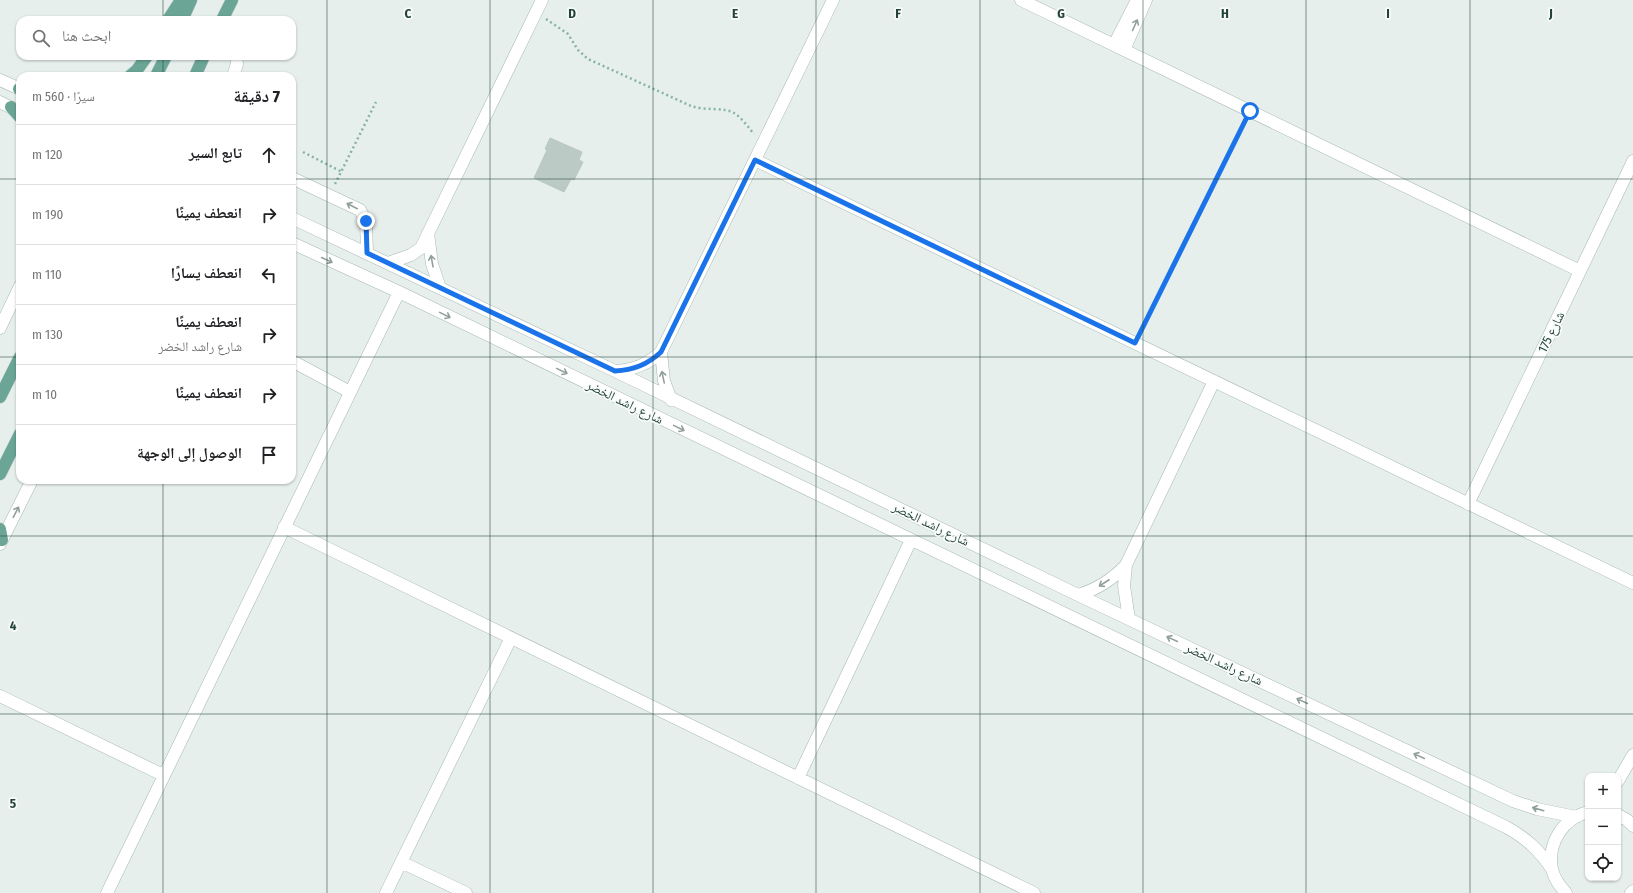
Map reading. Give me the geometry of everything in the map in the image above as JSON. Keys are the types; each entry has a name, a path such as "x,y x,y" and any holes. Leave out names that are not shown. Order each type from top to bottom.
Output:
{"main road":[{"path":"171,16 181,0"},
{"path":"184,16 191,0"},
{"path":"226,16 232,0"},
{"path":"133,72 144,60"},
{"path":"158,72 164,60"},
{"path":"197,72 202,60"},
{"path":"0,397 16,365"},
{"path":"0,474 16,443"}],"street":[{"path":"388,263 411,255 422,248 542,0"},
{"path":"615,371 635,368 653,359 661,352 832,0"},
{"path":"1022,0 1580,271"},
{"path":"1119,47 1137,0"},
{"path":"1119,47 1146,0"},
{"path":"234,72 237,64 236,60"},
{"path":"0,80 16,87"},
{"path":"0,102 16,110"},
{"path":"755,160 1633,583"},
{"name":"شارع 175","path":"1468,504 1633,161"},
{"path":"296,180 356,207 362,213 366,221 367,253"},
{"name":"شارع راشد الخضر","path":"296,220 615,371 672,400 1078,595 1513,800 1537,809 1576,817"},
{"path":"428,233 432,264 440,288"},
{"name":"شارع راشد الخضر","path":"296,245 399,292 1506,827 1528,840 1552,869"},
{"path":"107,893 399,292"},
{"path":"0,328 16,294"},
{"path":"661,352 664,382 672,400"},
{"path":"296,363 350,392"},
{"path":"1078,595 1100,587 1126,565 1214,381"},
{"path":"1,538 30,484"},
{"path":"284,527 1034,893"},
{"path":"798,778 911,540"},
{"path":"1126,565 1124,592 1129,619"},
{"path":"386,893 511,638"},
{"path":"0,696 164,775"},
{"path":"1621,776 1633,755"},
{"path":"1566,893 1557,888 1552,869 1551,856 1553,844 1558,833 1566,824 1585,813"},
{"path":"1621,817 1633,826"},
{"path":"401,862 466,893"}],"path":[{"path":"536,12 568,34 578,50 588,59 691,106 703,110 723,110 733,112 763,143"},
{"path":"330,195 376,102"},
{"path":"1135,343 1250,111"},
{"path":"302,152 342,172"}],"building":[{"path":"550,138 582,152 579,160 583,162 574,180 571,179 564,192 534,178 547,150 545,149"}],"route":[{"path":"366,221 367,253 615,371 625,371 644,364 661,352 755,160 1135,343 1250,111"}]}
